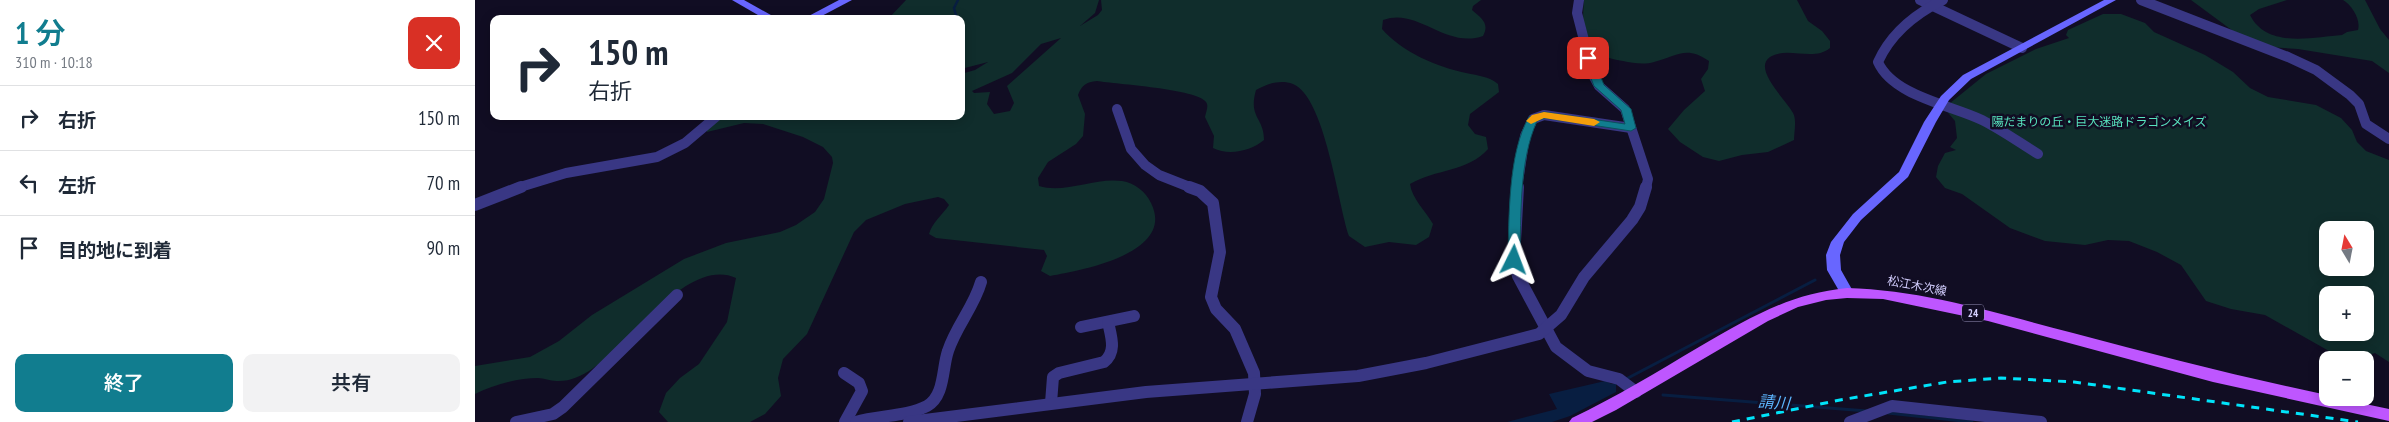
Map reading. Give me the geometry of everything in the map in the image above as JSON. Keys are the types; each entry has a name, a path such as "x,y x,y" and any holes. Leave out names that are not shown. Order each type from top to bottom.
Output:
{"main road":[{"name":"松江木次線","path":"1577,422 1636,392 1763,317 1794,303 1826,295 1847,293 1883,294 1988,316 2213,376 2389,415"}],"street":[{"path":"737,0 765,15"},
{"path":"816,15 847,0"},
{"path":"909,422 1051,403 1382,373 1539,334 1558,321 1582,279 1615,243 1636,215 1647,191 1648,179 1625,109 1599,86 1593,75 1577,13 1579,0"},
{"path":"1920,0 2022,48"},
{"path":"1943,0 1922,11 1887,43 1878,62 1880,72 1939,104 1976,117 2038,154"},
{"path":"1847,293 1836,277 1833,268 1837,241 1849,224 1897,183 1904,174 1939,104 1955,86 2111,0"},
{"path":"2141,0 2310,67 2357,102 2365,123 2389,139"},
{"path":"1117,109 1131,149 1145,165 1159,175 1200,191 1213,203 1220,252 1211,297 1216,309 1235,329 1256,383 1247,422"},
{"path":"1631,128 1544,115 1535,117 1528,128 1516,198 1514,260 1517,276 1548,328 1556,347 1588,371 1619,379 1636,392"},
{"path":"475,204 543,178 589,168 641,161 662,154 683,144 712,120"},
{"path":"856,422 872,417 923,408 934,400 939,391 949,346 973,306 981,282"},
{"path":"516,422 557,412 677,295"},
{"path":"1081,327 1134,316"},
{"path":"1051,403 1051,379 1055,374 1104,362 1110,358 1112,350 1108,322"},
{"path":"844,372 847,377 859,383 862,391 845,422"},
{"path":"1850,422 1892,406 2041,422"}],"green space":[{"path":"906,0 1099,0 1095,13 1080,26 1098,15 1102,10 1101,0 1481,0 1473,6 1472,10 1485,24 1483,36 1469,39 1456,37 1408,19 1396,17 1383,20 1382,29 1399,45 1432,63 1491,79 1498,84 1499,92 1470,114 1468,125 1475,134 1486,137 1488,149 1471,162 1430,175 1410,184 1416,200 1433,224 1429,237 1416,245 1389,242 1365,247 1349,236 1322,129 1314,109 1304,93 1293,84 1274,83 1256,90 1254,106 1262,126 1264,140 1253,147 1240,151 1226,152 1213,148 1214,136 1205,117 1207,104 1200,97 1173,90 1097,81 1090,82 1083,86 1078,95 1085,114 1083,136 1076,144 1048,162 1038,178 1039,186 1059,188 1112,180 1127,182 1139,189 1151,203 1155,220 1150,235 1139,246 1122,256 1083,269 1050,276 1041,271 1047,256 1044,250 936,238 929,234 935,222 949,205 944,199 938,197 905,204 866,220 854,232 807,334 783,359 778,378 781,396 765,414 750,422 668,422 659,412 666,393 680,378 699,364 727,322 736,278 717,275 698,280 679,291 659,307 607,358 579,376 561,381 538,378 522,379 498,385 475,394 475,366 530,357 559,341 592,315 684,259 726,243 780,232 796,225 815,212 824,199 833,163 832,157 823,147 803,137 763,124 744,123 707,132 706,129 716,120 965,120 965,73 975,70 988,62 965,68 965,15 892,15","holes":["1061,38 1007,86 1014,103 1010,111 994,114 987,104 990,92 974,93 972,91 1012,73 1041,44"]},
{"path":"1584,0 1797,0 1808,21 1822,31 1830,41 1830,48 1816,54 1777,54 1770,57 1766,62 1765,69 1768,77 1794,116 1794,140 1768,152 1742,155 1719,161 1703,157 1680,142 1668,129 1684,110 1705,91 1701,79 1708,69 1709,61 1701,56 1688,53 1681,53 1650,63 1627,62 1600,54 1588,41 1585,33 1583,23"},
{"path":"2191,0 2287,0 2259,9 2250,15 2258,26 2267,33 2291,39 2305,39 2342,35 2358,30 2359,26 2355,13 2350,5 2343,0 2365,0 2380,29 2389,40 2389,73 2372,61 2298,49 2269,47 2233,31"},
{"name":"陽だまりの丘・巨大迷路ドラゴンメイズ","path":"2103,14 2121,14 2145,23 2154,32 2205,55 2233,72 2250,88 2268,97 2316,105 2341,118 2352,130 2357,142 2366,151 2389,160 2389,362 2374,353 2374,351 2329,351 2265,315 2231,309 2206,301 2181,265 2157,252 2129,241 2108,240 2085,245 2045,241 2010,228 1962,194 1945,188 1936,177 1938,166 1945,153 1956,150 1950,147 1957,138 1955,121 1944,108 1986,74 2036,49 2069,38 2066,35 2068,30"}],"water":[{"path":"1605,381 1612,384 1616,383 1616,392 1570,416 1552,422 1507,422 1557,409 1549,394"}],"waterway":[{"path":"956,15 954,8 958,0"},
{"path":"1628,378 1815,280"},
{"name":"請川","path":"1663,395 1867,411"},
{"path":"1888,413 1972,422"}],"railway":[{"path":"1732,422 1840,400 1947,382 2001,378 2074,382 2358,422"}],"slow traffic":[{"path":"1531,121 1535,117 1544,115 1594,122"}],"route":[{"path":"1514,260 1516,198 1525,136 1533,119 1544,115 1631,128 1625,109 1599,86 1593,75 1588,58"}]}
